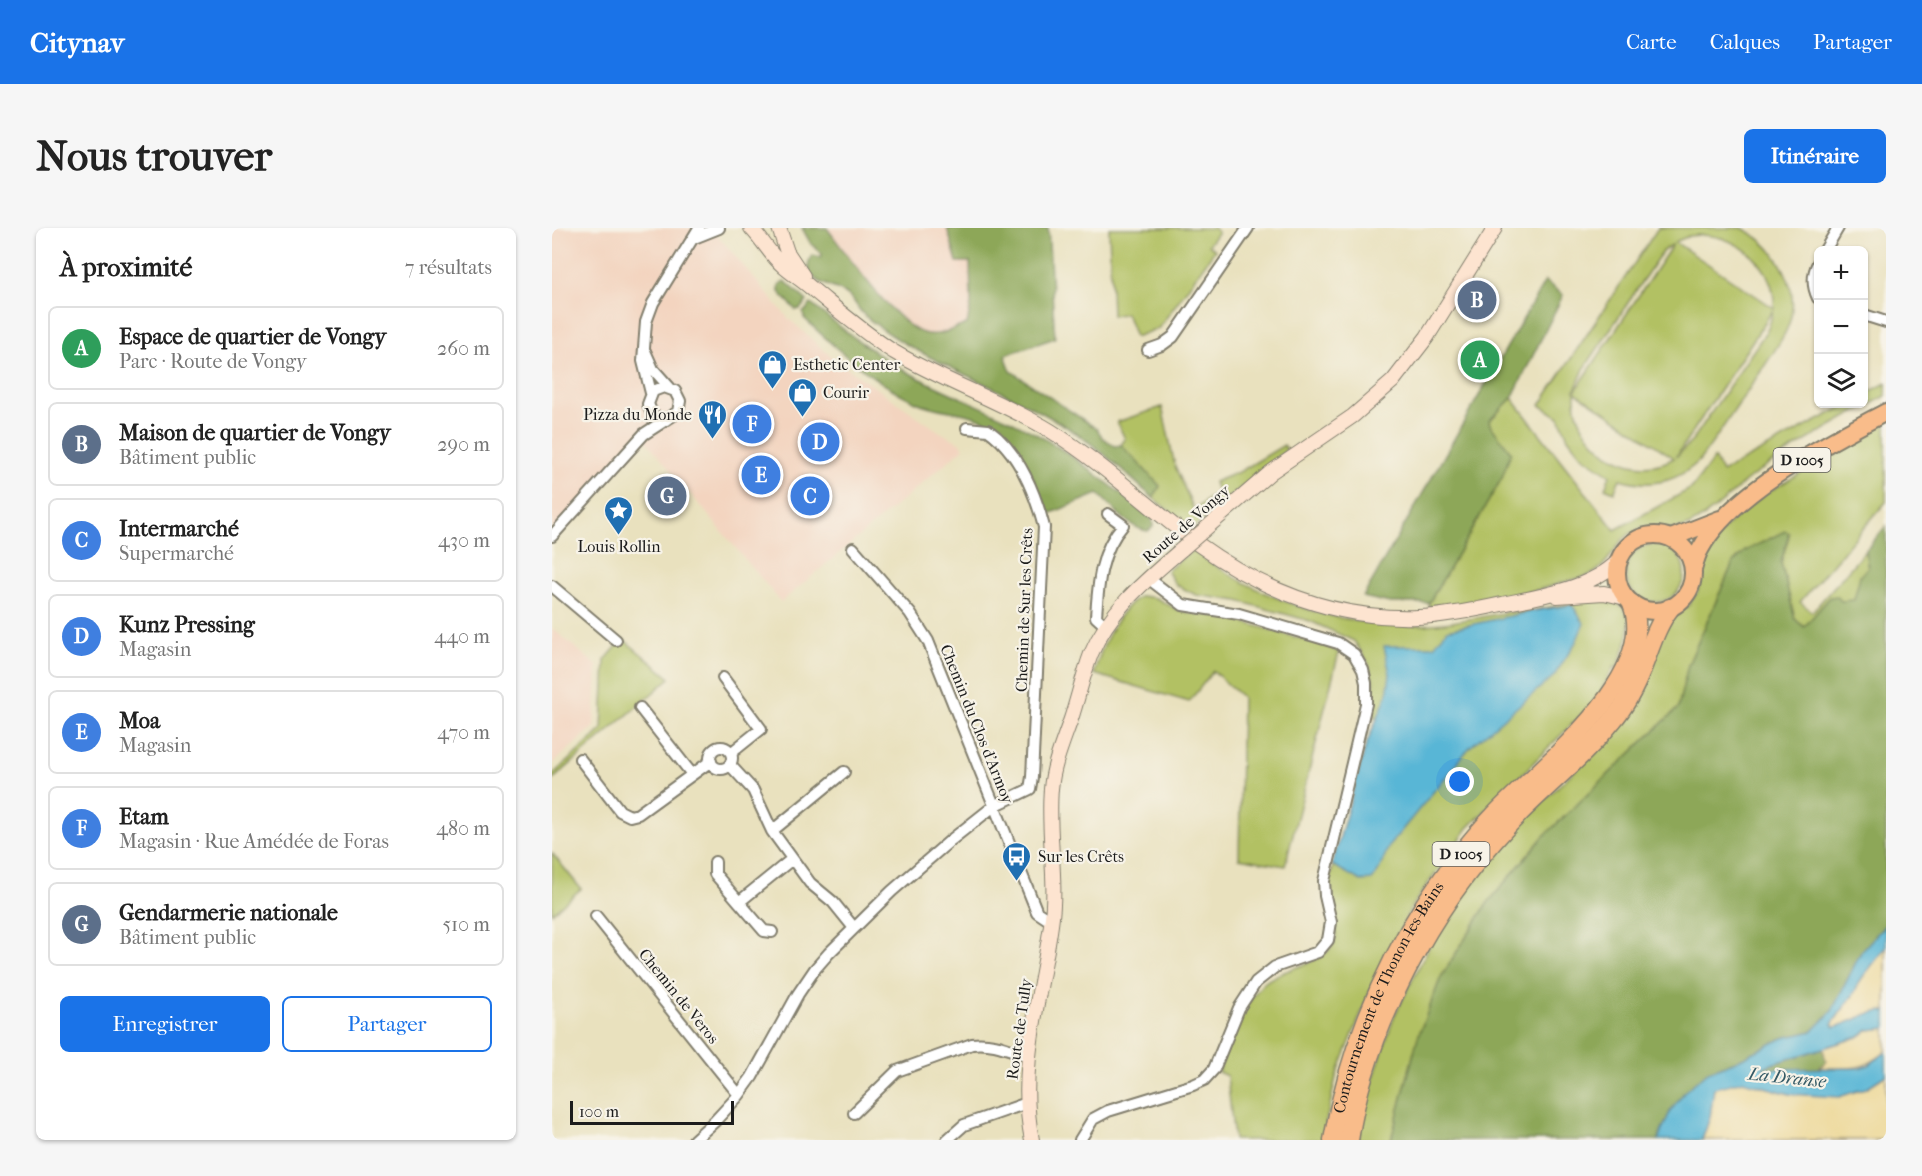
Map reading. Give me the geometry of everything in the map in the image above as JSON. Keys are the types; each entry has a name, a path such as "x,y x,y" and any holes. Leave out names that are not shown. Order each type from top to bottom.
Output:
{"highway":[{"name":"Contournement de Thonon-les-Bains","path":"1333,1140 1345,1083 1359,1040 1394,960 1414,923 1449,870 1476,836 1520,788 1581,730 1608,698 1624,670 1635,639 1636,621 1629,601"},
{"name":"Contournement de Thonon-les-Bains","path":"1349,1140 1377,1038 1396,991 1430,927 1457,886 1499,834 1613,720 1635,685 1660,623 1670,608"}],"main road":[{"path":"751,228 782,266 849,321 927,370 1051,431 1101,466 1198,544 1234,568 1272,589 1333,609 1397,617 1440,615 1540,597 1604,593 1650,611 1670,608 1686,596 1692,583 1693,570 1686,551 1671,538 1658,535 1640,538 1624,549 1618,561 1607,571 1594,578 1540,597"},
{"path":"779,228 786,252 811,288"},
{"name":"Route de Vongy","path":"1052,922 1050,825 1053,776 1092,654 1106,626 1128,597 1148,578 1271,472 1362,410 1393,381 1427,337 1495,228"},
{"name":"D 1005","path":"1693,570 1701,548 1725,517 1757,490 1798,462 1886,412"},
{"name":"D 1005","path":"1671,538 1725,517"},
{"path":"1618,561 1617,580 1629,601"},
{"name":"Route de Tully","path":"1032,1140 1027,1103 1029,1056 1052,922"}],"street":[{"path":"644,434 650,412 648,401 651,393 643,364 646,322 653,303 697,233 719,228"},
{"path":"1148,350 1162,345 1173,337 1248,228"},
{"path":"1828,246 1838,228"},
{"path":"1868,317 1886,322"},
{"path":"552,537 644,434 676,415 680,407 678,395 652,367 644,347"},
{"path":"651,393 661,387 670,388"},
{"path":"650,412 658,419 666,420"},
{"name":"Chemin de Sur les Crêts","path":"968,428 988,430 1009,451 1032,492 1044,527 1030,789 994,806"},
{"path":"1106,626 1096,617 1098,589 1104,559 1110,543 1122,525 1108,514"},
{"name":"Chemin du Clos d'Armoy","path":"853,548 910,613 928,641 1037,912 1052,922"},
{"path":"1080,1140 1093,1119 1108,1111 1204,1080 1214,1069 1239,1008 1256,982 1283,963 1311,955 1325,945 1331,928 1324,882 1367,697 1366,683 1359,663 1354,654 1338,643 1239,614 1184,605 1148,578"},
{"path":"552,586 616,640"},
{"path":"723,678 761,729 731,753"},
{"path":"640,708 692,773"},
{"path":"717,748 725,748 731,753 730,765 719,769 711,761 711,753 717,748"},
{"path":"580,759 620,811 630,816 638,814 711,761"},
{"path":"730,765 753,790 772,831 810,883 833,902 854,928"},
{"path":"772,831 844,772"},
{"path":"694,1140 716,1121 752,1077 805,983 822,961 901,883 994,806"},
{"path":"740,902 792,859"},
{"path":"715,862 715,874 764,931 772,932"},
{"name":"Chemin de Veros","path":"596,916 739,1095"},
{"path":"854,1113 897,1071 972,1044 984,1042 1029,1056"},
{"path":"947,1140 964,1125 1018,1104 1027,1103"}],"shaded area":[{"path":"552,228 711,228 788,318 834,359 940,432 959,442 964,448 781,602 642,436 552,536"},
{"path":"827,228 947,228 957,262 970,262 971,304 967,324 933,335 922,333 908,325 861,275"},
{"path":"552,628 597,666 594,727 552,764"}],"green space":[{"path":"802,228 827,228 858,270 899,317 923,333 934,334 967,324 971,304 970,262 957,262 947,228 1048,228 1055,338 1005,355 1011,371 1097,429 1102,437 1115,446 1121,445 1160,486 1153,498 1111,460 1077,434 1024,403 919,352 866,317 848,295 818,281 809,271 809,264 812,255 821,257 822,254 811,244"},
{"path":"1109,228 1213,228 1218,232 1208,245 1215,250 1159,328 1135,337 1126,313 1112,316"},
{"path":"1658,228 1742,228 1767,246 1785,271 1792,300 1791,316 1786,331 1706,452 1699,461 1672,479 1642,483 1620,479 1614,492 1605,488 1610,475 1582,456 1568,438 1559,417 1540,405","holes":["1700,235 1728,241 1741,247 1752,256 1769,279 1774,308 1675,242 1689,236","1673,244 1575,390 1584,369 1663,251","1773,310 1766,332 1692,441 1676,457","1575,392 1674,458 1657,465 1639,465 1622,461 1606,453 1593,441 1583,427 1577,410"]},
{"path":"785,281 807,301 800,309 796,310 779,292 779,285"},
{"path":"1545,281 1563,295 1512,398 1489,421 1511,452 1502,478 1429,603 1390,603 1363,597"},
{"path":"811,304 889,361 934,385 1020,425 1053,444 1152,519 1153,527 1148,531 1134,526 1098,494 1049,514 1030,472 1012,444 1001,432 976,417 922,404 869,374 804,318 803,313"},
{"path":"1478,346 1493,354 1483,373 1467,365"},
{"path":"1886,383 1886,396 1868,406 1868,393"},
{"path":"1512,398 1615,530 1692,488 1714,458 1722,472 1841,408 1864,408 1785,454 1753,476 1714,509 1688,526 1675,529 1648,528 1628,535 1601,568 1591,574 1500,599 1430,610 1429,603 1502,478 1489,421"},
{"path":"1162,407 1175,466 1194,510 1217,492 1214,482 1241,471 1284,445 1287,449 1192,529 1153,498 1160,486 1121,445 1125,439 1117,422"},
{"path":"1886,422 1886,502 1800,602 1812,612 1865,551 1868,567 1860,576 1854,601 1841,601 1804,627 1795,619 1781,563 1789,536 1789,533 1785,531 1745,551 1733,563 1688,665 1678,708 1543,837 1487,904 1441,977 1418,1037 1391,1140 1358,1140 1368,1095 1394,1017 1433,939 1473,879 1506,837 1599,747 1665,628 1689,605 1698,591 1704,550 1734,519 1765,494"},
{"path":"1886,526 1886,924 1861,952 1832,1011 1813,1031 1783,1038 1708,1072 1670,1112 1658,1140 1391,1140 1418,1037 1441,977 1487,904 1543,837 1678,708 1688,665 1733,563 1745,551 1785,531 1789,533 1781,563 1795,619 1804,627 1830,597 1837,596 1841,601 1854,600 1860,576 1868,567 1865,551"},
{"path":"1649,544 1661,544 1676,552 1684,567 1684,579 1676,594 1661,602 1649,602 1634,594 1626,579 1626,567 1634,552"},
{"path":"1192,550 1245,583 1272,596 1330,616 1360,621 1391,625 1422,625 1599,600 1616,603 1624,608 1628,616 1628,633 1623,652 1617,668 1614,667 1599,694 1589,707 1468,828 1412,906 1372,986 1336,1077 1322,1140 1234,1140 1227,1076 1218,1072 1242,1013 1264,983 1281,973 1322,956 1334,942 1336,928 1328,884 1366,745 1379,718 1369,715 1374,685 1368,662 1354,641 1310,621 1238,601 1196,595 1176,585 1167,571"},
{"path":"1141,596 1156,598 1176,609 1190,613 1222,616 1323,645 1339,652 1285,866 1239,858 1242,697 1213,671 1189,702 1094,674 1111,630 1125,610"},
{"path":"623,639 670,678 552,780 552,775 602,730 605,660"},
{"path":"552,853 581,889 552,913"},
{"path":"1823,1048 1826,1062 1818,1069 1764,1069 1763,1067"}],"sand":[{"path":"1886,947 1886,1011 1872,1013 1835,1027 1832,1024 1862,978"},
{"path":"1886,1028 1886,1052 1869,1063 1854,1068 1819,1068 1826,1062 1823,1048 1858,1037 1868,1030"},
{"path":"1886,1075 1886,1140 1702,1140 1710,1117 1714,1088 1743,1081 1790,1094 1866,1088"}],"water":[{"path":"1572,605 1584,623 1576,642 1554,676 1470,747 1389,846 1372,880 1361,881 1332,865 1366,745 1387,695 1390,674 1384,646 1434,646 1447,630"},
{"name":"La Dranse","path":"1886,924 1886,947 1862,978 1832,1024 1835,1027 1872,1013 1886,1011 1886,1028 1868,1030 1858,1037 1763,1067 1764,1069 1860,1068 1869,1065 1886,1052 1886,1075 1866,1088 1839,1097 1790,1094 1743,1081 1714,1088 1710,1117 1702,1140 1658,1140 1670,1112 1685,1091 1708,1072 1783,1038 1813,1031 1832,1011 1861,952"}],"place":[{"name":"Maison de quartier de Vongy","path":"1477,300"},
{"name":"Espace de quartier de Vongy","path":"1480,360"},
{"name":"Esthetic Center","path":"772,390"},
{"name":"Courir","path":"802,418"},
{"name":"Etam","path":"752,424"},
{"name":"Pizza du Monde","path":"713,440"},
{"name":"Kunz Pressing","path":"820,442"},
{"name":"Moa","path":"761,475"},
{"name":"Gendarmerie nationale","path":"667,496"},
{"name":"Intermarché","path":"810,496"},
{"name":"Louis Rollin","path":"619,536"},
{"name":"Sur les Crêts","path":"1017,882"}]}
